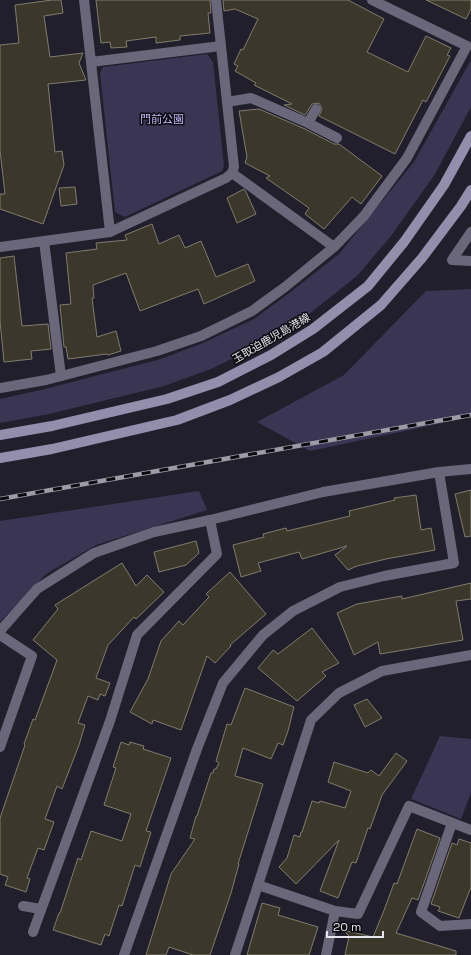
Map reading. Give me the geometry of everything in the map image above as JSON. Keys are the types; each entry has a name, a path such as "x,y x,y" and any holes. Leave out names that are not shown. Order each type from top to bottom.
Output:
{"main road":[{"name":"玉取迫鹿児島港線","path":"0,435 52,426 167,399 211,384 271,355 313,329 368,286 404,242 444,185 471,136"},
{"path":"0,458 52,449 177,420 230,400 279,377 323,352 380,306 422,258 461,206 471,190"}],"street":[{"path":"84,0 110,232"},
{"path":"0,247 110,232 226,178 232,173 234,167 216,0"},
{"path":"0,388 61,376 157,351 201,336 252,311 334,248 364,216 407,158 467,46 372,0"},
{"path":"91,62 221,46"},
{"path":"227,102 251,98 308,123 337,138"},
{"path":"308,123 316,109"},
{"path":"232,173 334,248"},
{"path":"471,232 452,260 471,260"},
{"path":"44,241 61,376"},
{"path":"0,631 37,589 94,553 154,532 210,520 323,492 439,472 471,469"},
{"path":"124,955 197,749 223,683 263,635 293,611 340,587 384,576 454,563 439,472"},
{"path":"33,932 110,721 137,635 217,554 210,520"},
{"path":"0,635 32,656 0,747"},
{"path":"236,955 312,720 339,693 382,671 471,655"},
{"path":"258,886 335,911 358,914 409,806 471,830"},
{"path":"452,823 421,912 440,926 471,924"},
{"path":"23,906 41,909"},
{"path":"326,955 335,911"}],"green space":[{"name":"門前公園","path":"207,54 213,62 224,166 222,171 125,217 115,212 100,73 103,67"},
{"path":"471,60 471,107 435,174 391,236 357,276 304,318 268,341 211,369 164,386 49,414 0,423 0,399 161,359 203,343 254,319 288,294 339,254 414,162"},
{"path":"471,289 471,417 310,451 257,422 344,375 426,291"},
{"path":"199,491 207,510 96,545 46,574 0,622 0,521"},
{"path":"440,736 471,739 471,793 461,819 411,799"}],"building":[{"path":"61,0 63,13 44,16 50,57 83,53 79,63 86,80 48,84 55,152 62,151 64,165 43,224 0,209 0,194 5,194 0,150 0,45 19,43 15,5"},
{"path":"96,0 210,0 211,13 208,13 210,33 180,36 180,40 156,43 156,37 126,41 127,47 111,48 110,42 101,43"},
{"path":"223,0 348,0 384,19 367,52 408,72 426,36 451,48 447,55 450,56 426,102 423,100 395,154 319,116 322,109 319,103 312,104 305,115 284,105 292,104 254,85 256,83 235,71 238,66 234,64 241,49 243,50 258,19 235,9 224,11"},
{"path":"426,0 471,0 471,9 466,19"},
{"path":"259,109 305,129 334,144 339,144 382,176 361,204 352,197 324,229 305,214 309,208 266,178 270,176 245,163 247,157 239,111"},
{"path":"75,187 77,204 61,206 59,188"},
{"path":"244,189 256,214 237,223 227,198"},
{"path":"152,224 159,244 179,235 185,248 201,241 216,277 248,264 255,281 204,304 198,289 140,311 126,273 93,285 94,298 92,298 97,337 116,331 121,351 108,355 68,359 66,347 64,347 60,305 71,304 66,253 97,249 96,243 127,240 125,235"},
{"path":"14,256 22,326 48,324 51,349 31,351 32,359 4,362 0,321 0,258"},
{"path":"471,490 471,536 465,537 455,494"},
{"path":"416,495 421,530 431,528 435,550 386,559 357,566 348,570 335,555 347,546 302,559 299,552 258,563 261,571 241,577 233,545 264,537 263,534 286,528 287,531 350,516 349,511 395,500 394,498"},
{"path":"196,541 199,553 186,565 159,572 154,552"},
{"path":"122,563 136,586 147,575 164,592 136,619 134,617 108,645 96,678 110,683 105,696 100,694 98,700 88,696 78,723 85,725 79,745 62,789 57,786 45,819 54,822 44,850 38,848 27,878 30,879 26,892 5,885 8,877 0,874 0,818 33,719 35,720 57,660 33,640 58,609 55,605"},
{"path":"230,572 266,614 230,645 231,646 215,663 207,656 181,730 153,720 152,724 130,712 148,679 161,641 179,621 183,625 209,597 206,594"},
{"path":"471,583 471,599 456,601 463,640 380,654 378,642 354,655 337,613 357,604 402,596 402,599"},
{"path":"312,628 339,663 322,672 326,676 297,701 258,668 273,650 278,654"},
{"path":"245,688 294,707 283,745 278,743 271,759 243,748 235,776 263,784 238,864 231,893 210,955 193,955 169,947 166,955 146,955 171,874 195,839 190,838 196,816 211,773 213,773 214,769 216,769 219,763 216,761 227,724 231,725"},
{"path":"367,699 382,718 365,727 354,705"},
{"path":"121,742 129,745 130,742 144,746 143,749 171,758 146,831 151,832 140,867 135,865 122,906 119,905 109,936 105,934 101,945 53,930 78,858 81,860 91,831 122,841 131,814 104,805 116,768 113,767"},
{"path":"396,753 407,761 382,795 370,829 368,828 356,863 352,862 338,898 320,891 339,840 296,884 279,867 287,858 294,835 300,837 312,801 319,803 320,801 345,808 351,791 328,782 334,762 368,773 371,770 379,776"},
{"path":"417,829 440,838 418,900 412,898 396,933 456,951 456,955 345,955 349,936 343,930 373,937 394,883 397,884"},
{"path":"459,839 471,843 471,887 459,918 438,911 440,907 431,904 452,843 457,845"},
{"path":"262,903 280,908 278,915 318,927 309,955 247,955"}],"railway":[{"path":"0,499 471,415"}]}
